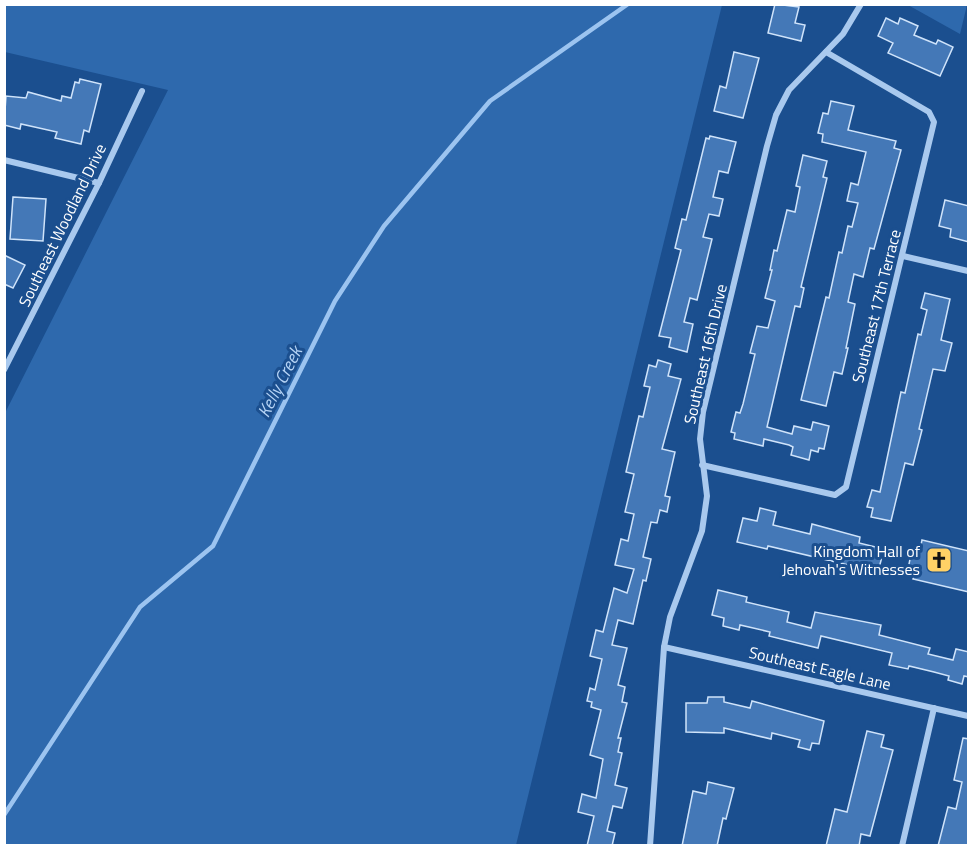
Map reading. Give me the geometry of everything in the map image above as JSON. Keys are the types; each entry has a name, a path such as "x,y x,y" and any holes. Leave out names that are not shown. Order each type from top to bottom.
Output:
{"street":[{"name":"Southeast 16th Drive","path":"650,846 664,647 670,618 702,531 707,496 700,439 703,412 776,115 789,90 843,34 861,4"},
{"name":"Southeast 17th Terrace","path":"702,465 835,495 846,487 933,128 929,112 826,51"},
{"name":"Southeast Woodland Drive","path":"4,370 99,183 142,91"},
{"path":"4,160 99,183"},
{"path":"903,255 969,271"},
{"name":"Southeast Eagle Lane","path":"664,647 969,716"},
{"path":"902,846 934,708"}],"shaded area":[{"path":"5,4 722,5 516,845 5,845 5,413 168,90 5,52"},
{"path":"908,5 967,5 960,34"}],"building":[{"path":"775,4 799,7 795,23 805,25 801,41 768,33"},
{"path":"886,18 898,24 900,18 918,26 914,35 936,44 938,40 953,47 940,76 888,53 893,43 878,36"},
{"path":"734,52 759,58 743,118 714,111 720,86 726,88"},
{"path":"80,79 101,84 89,132 84,130 81,144 55,138 57,132 21,124 20,129 4,125 6,96 26,98 28,92 61,101 62,96 71,98 75,82 79,83"},
{"path":"831,101 854,106 848,130 896,141 894,148 901,150 874,249 870,248 863,277 854,274 848,302 855,304 846,348 848,348 842,374 834,372 826,406 801,400 839,252 842,253 848,226 852,227 858,203 847,201 851,183 858,185 866,152 822,142 823,134 818,133 823,113 828,114"},
{"path":"710,136 736,142 728,173 719,171 713,197 723,199 719,216 709,214 703,237 712,239 697,300 690,298 684,322 693,324 687,352 669,347 671,338 659,336 681,250 675,248 682,219 686,220 706,138 709,139"},
{"path":"803,155 827,161 823,177 827,178 801,287 804,288 800,307 795,306 767,427 792,434 794,426 811,430 813,422 829,426 824,449 819,448 818,452 811,450 809,460 791,455 793,447 789,445 764,439 763,446 734,439 735,433 731,432 736,412 740,413 743,404 755,354 750,353 757,326 768,328 775,301 765,298 774,250 777,251 787,210 795,212 800,187 796,186"},
{"path":"13,197 46,199 43,241 10,239"},
{"path":"945,200 969,206 969,242 950,237 951,229 939,226"},
{"path":"4,255 25,265 13,288 4,284"},
{"path":"925,293 950,299 941,340 952,343 945,371 933,369 913,465 905,463 891,521 871,517 873,508 867,507 872,490 880,492 901,392 905,393 918,334 921,335 927,310 921,308"},
{"path":"658,360 671,364 668,376 681,379 662,449 675,452 665,496 670,497 667,512 660,510 657,523 651,522 643,557 651,559 646,581 643,580 633,624 618,620 612,645 627,648 618,685 625,687 622,702 627,703 618,738 621,738 618,752 622,753 615,785 627,788 622,808 613,806 607,831 615,833 612,846 587,846 594,816 578,812 582,794 596,798 603,759 590,755 601,710 591,707 592,702 587,701 590,688 595,690 602,659 590,656 596,630 603,632 614,588 627,593 634,569 615,565 621,539 628,541 634,514 625,512 634,474 626,472 639,416 643,417 650,387 644,386 649,365 656,367"},
{"path":"760,508 776,512 773,525 810,534 812,524 860,537 859,543 884,549 878,572 768,546 767,549 737,542 743,518 757,521"},
{"name":"Kingdom Hall of Jehovah's Witnesses","path":"922,540 969,551 969,592 913,579 916,570 908,569 912,549 920,550"},
{"path":"718,590 747,597 746,602 789,612 787,622 811,628 815,612 881,625 879,635 930,648 928,654 953,660 956,649 969,652 969,677 964,676 962,684 948,680 949,676 934,672 909,666 908,669 889,665 892,653 821,636 818,648 769,636 770,632 740,625 739,630 723,626 724,618 712,615"},
{"path":"708,697 724,697 724,702 750,708 752,701 824,721 819,744 812,743 810,750 798,747 800,740 772,733 771,739 724,728 724,733 686,732 686,703 707,703"},
{"path":"867,731 884,735 881,747 893,750 870,836 861,834 859,846 826,846 835,809 847,812"},
{"path":"963,738 969,739 969,846 938,846 948,807 956,809 962,782 954,780"},
{"path":"708,782 734,788 726,819 723,818 717,846 682,846 693,791 706,794"}],"waterway":[{"name":"Kelly Creek","path":"4,815 140,607 213,546 335,301 384,226 490,101 628,4"}],"place":[{"name":"Kingdom Hall of Jehovah's Witnesses","path":"939,560"}]}
